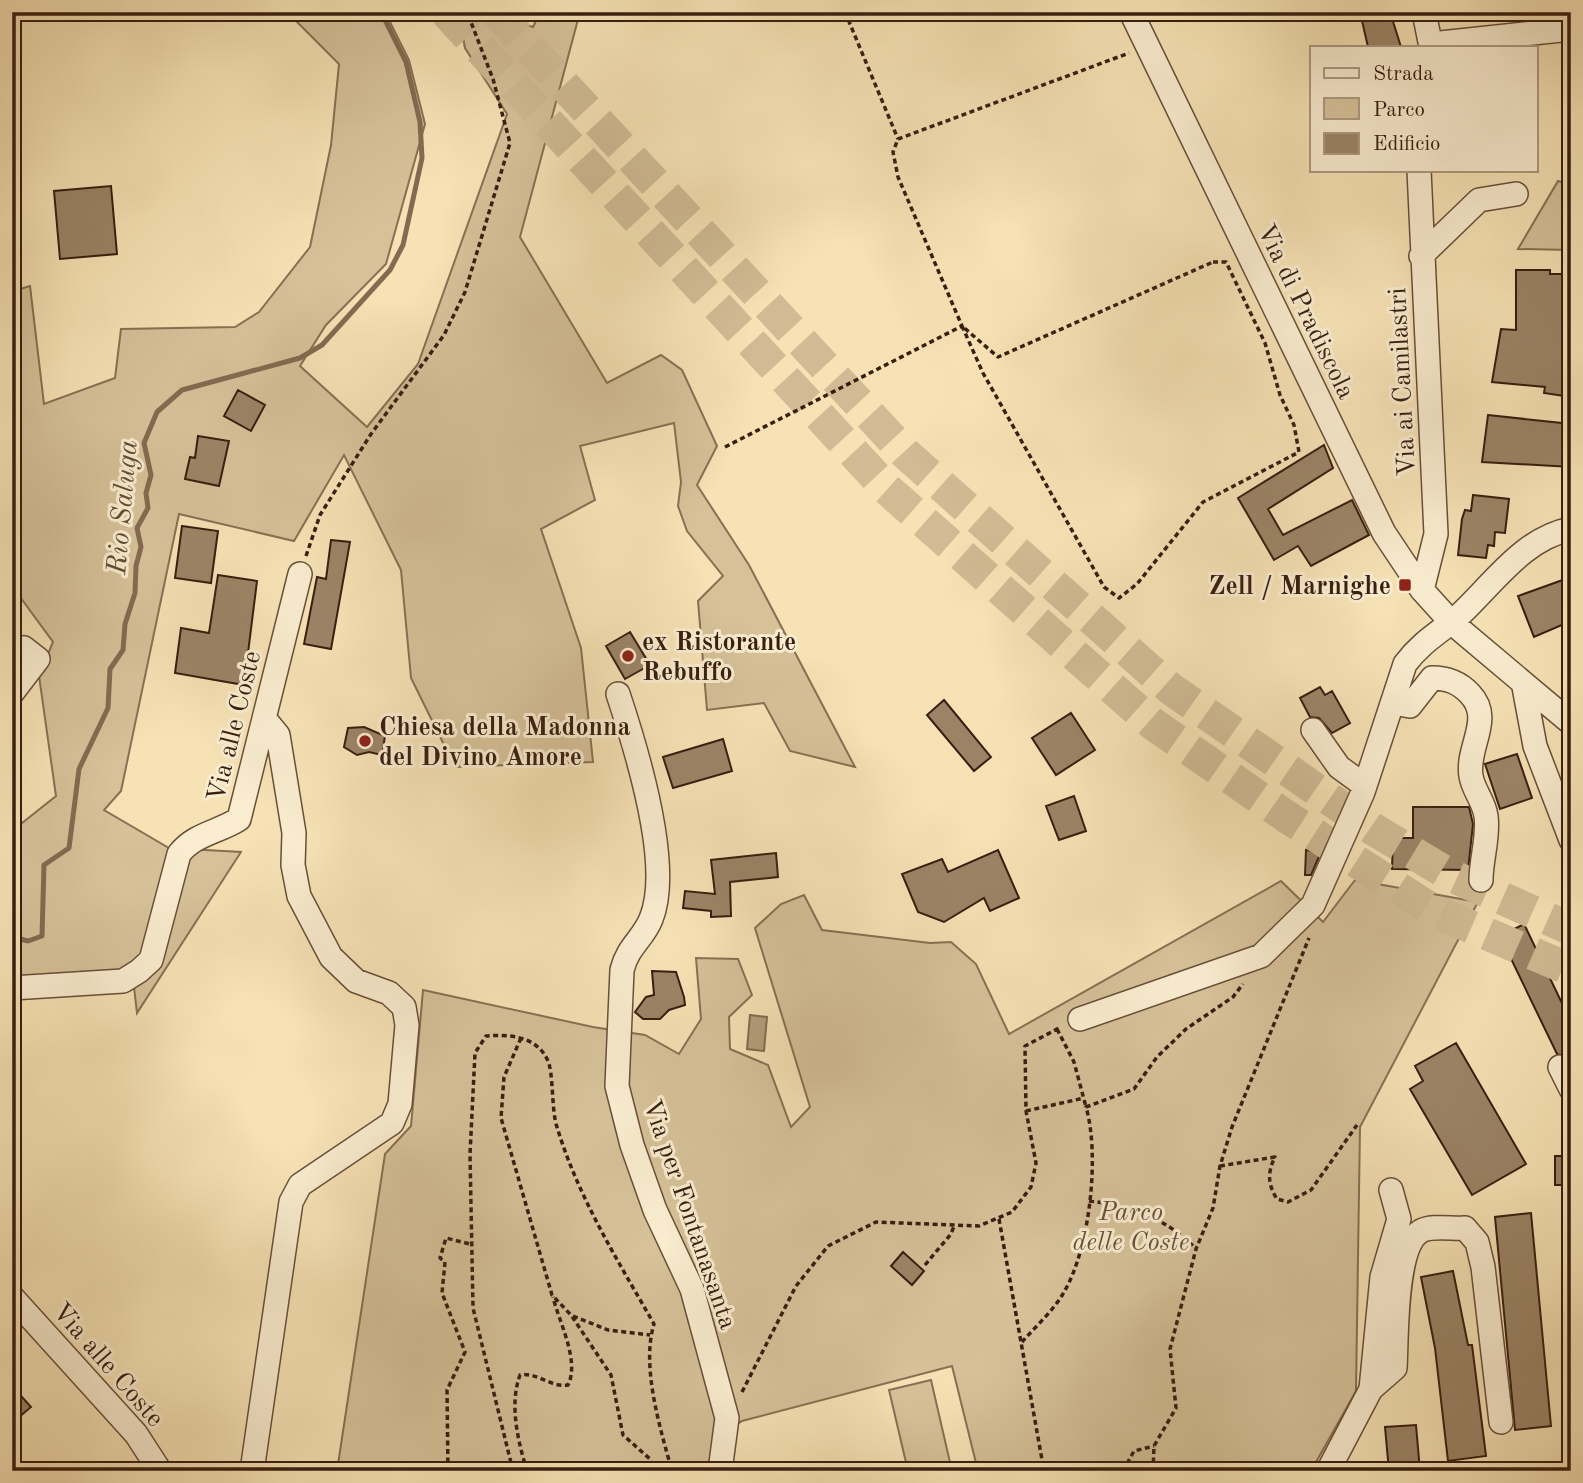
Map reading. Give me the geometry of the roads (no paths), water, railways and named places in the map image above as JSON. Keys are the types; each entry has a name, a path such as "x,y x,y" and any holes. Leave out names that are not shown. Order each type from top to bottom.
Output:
{"street":[{"name":"Via di Pradiscola","path":"1131,12 1384,533 1422,590 1451,622 1524,687 1571,723"},
{"path":"1424,12 1431,46 1571,30"},
{"name":"Via ai Camilastri","path":"1419,172 1436,534 1422,590"},
{"path":"1421,256 1479,200 1516,194"},
{"path":"1080,1018 1261,956 1313,905 1365,786 1405,664 1415,650 1451,622 1510,563 1558,531 1571,529"},
{"name":"Via alle Coste","path":"12,988 123,981 151,960 179,853 188,841 226,828 239,819 300,574"},
{"path":"12,655 24,648 38,659 12,693"},
{"path":"1393,702 1410,706 1432,678 1447,678 1465,688 1481,711 1471,765 1471,777 1486,816 1481,880"},
{"path":"1524,687 1535,746 1571,840"},
{"name":"Via per Fontanasanta","path":"618,694 636,751 659,873 651,919 626,953 622,970 617,1086 632,1145 655,1210 692,1289 727,1418 720,1471"},
{"path":"252,1471 291,1202 300,1185 392,1122 400,1104 407,1025 404,1007 389,993 355,982 331,957 299,895 293,865 293,833 278,735 264,718"},
{"path":"1313,730 1339,767 1365,786"},
{"path":"1560,1067 1571,1089"},
{"path":"1371,1389 1382,1277 1399,1219 1391,1190"},
{"path":"1328,1471 1371,1389 1395,1368 1401,1275 1410,1241 1423,1230 1465,1228 1476,1242 1483,1267 1502,1422"},
{"name":"Via alle Coste","path":"12,1297 136,1434 160,1471"}],"waterway":[{"name":"Rio Saluga","path":"12,937 28,941 42,936 44,865 69,848 79,769 108,708 110,669 123,650 125,624 135,593 136,566 141,547 137,528 148,508 146,493 151,475 144,443 157,412 182,390 300,358 322,345 390,270 403,245 422,158 420,122 406,62 381,12"}],"tunnel":[{"path":"446,12 887,489 1153,724 1287,817 1432,910 1571,970"},
{"path":"496,12 906,454 1171,689 1373,829 1450,875 1571,929"}],"place":[{"name":"Zell / Marnighe","path":"1405,585"},
{"name":"ex Ristorante Rebuffo","path":"628,656"},
{"name":"Chiesa della Madonna del Divino Amore","path":"365,741"}],"park label":[{"name":"Parco delle Coste","path":"1131,1226"}]}
